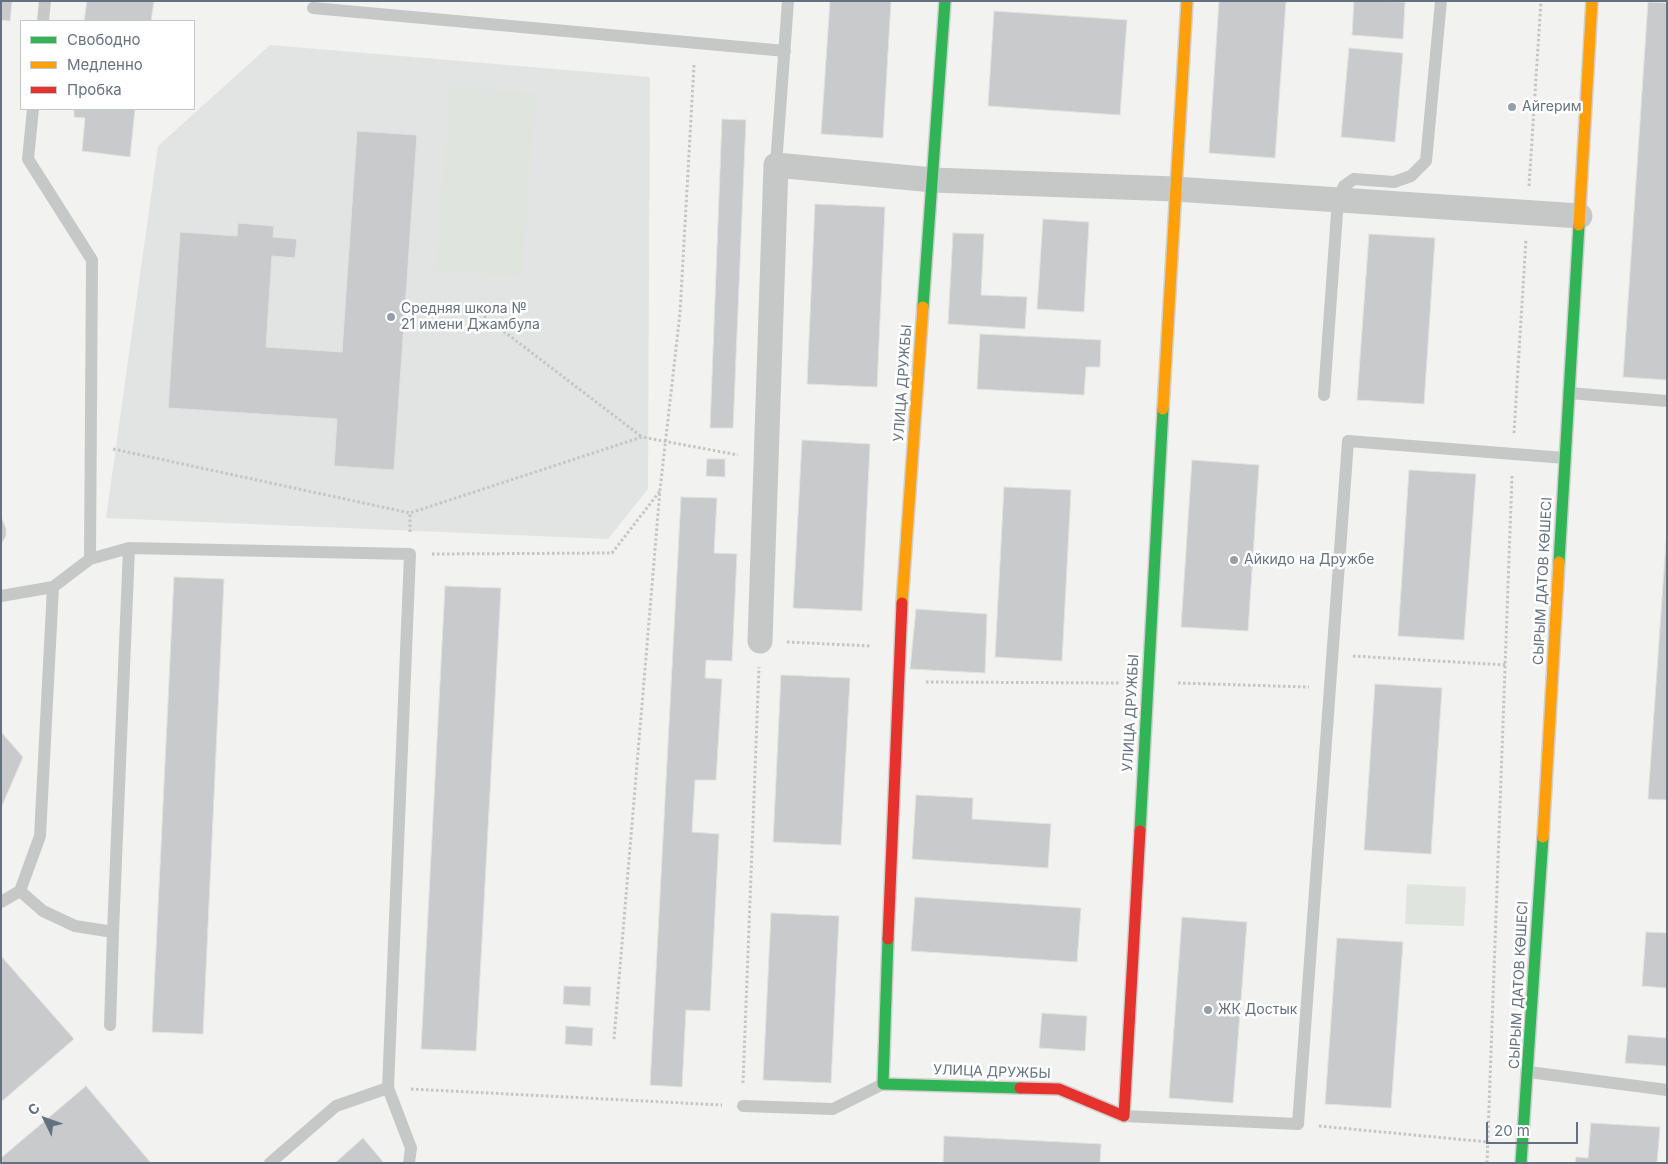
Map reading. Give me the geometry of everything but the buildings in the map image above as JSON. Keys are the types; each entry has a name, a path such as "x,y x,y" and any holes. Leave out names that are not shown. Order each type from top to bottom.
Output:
{"street":[{"name":"УЛИЦА ДРУЖБЫ","path":"944,1 899,648 883,1084 1058,1089 1124,1116 1187,1"},
{"name":"СЫРЫМ ДАТОВ КӨШЕСІ","path":"1521,1163 1529,1072 1592,1"},
{"path":"760,641 776,165 933,180 1175,189 1580,216"}],"lane":[{"path":"43,20 45,1"},
{"path":"776,165 788,1"},
{"path":"1324,396 1338,199 1344,186 1354,180 1394,182 1411,176 1426,161 1441,1"},
{"path":"313,8 785,51"},
{"path":"33,110 28,159 92,260 90,559"},
{"path":"1569,394 1667,401"},
{"path":"1124,1116 1298,1124 1348,441 1513,452 1565,458"},
{"path":"110,1025 129,548"},
{"path":"1,596 53,587 90,559 129,548 410,554 388,1088 412,1148 409,1163"},
{"path":"1,902 20,890 40,836 53,587"},
{"path":"20,890 43,911 75,926 113,932"},
{"path":"1529,1072 1667,1090"},
{"path":"743,1106 833,1108 883,1084"},
{"path":"270,1163 336,1106 388,1088"}],"path":[{"path":"1486,1163 1513,452 1541,1"},
{"path":"614,1039 660,490 680,313 696,43"},
{"path":"468,304 642,437"},
{"path":"90,444 410,513 642,437 766,461"},
{"path":"410,554 612,553 660,490"},
{"path":"388,1088 743,1106 760,641 899,648"},
{"path":"1332,655 1506,665"},
{"path":"898,682 1148,682 1330,688"},
{"path":"1298,1124 1488,1142"}],"shaded area":[{"name":"Средняя школа № 21 имени Джамбула","path":"270,45 650,77 648,489 608,539 106,518 158,146"},
{"path":"450,87 536,93 522,277 435,271"},
{"path":"1407,884 1466,887 1464,926 1405,924"}],"traffic: fast":[{"path":"923,307 945,1"},
{"path":"1559,562 1579,225"},
{"path":"1140,831 1163,409"},
{"path":"1521,1163 1543,837"},
{"path":"888,939 883,1084 1020,1088"}],"traffic: slow":[{"path":"1163,409 1187,1"},
{"path":"1579,225 1592,1"},
{"path":"902,603 923,307"},
{"path":"1543,837 1559,562"}],"traffic: jam":[{"path":"888,939 902,603"},
{"path":"1020,1088 1059,1089 1124,1116 1140,831"}],"place":[{"name":"Айгерим","path":"1512,107"},
{"name":"Средняя школа № 21 имени Джамбула","path":"391,317"},
{"name":"Айкидо на Дружбе","path":"1234,560"},
{"name":"ЖК Достык","path":"1208,1010"}]}
